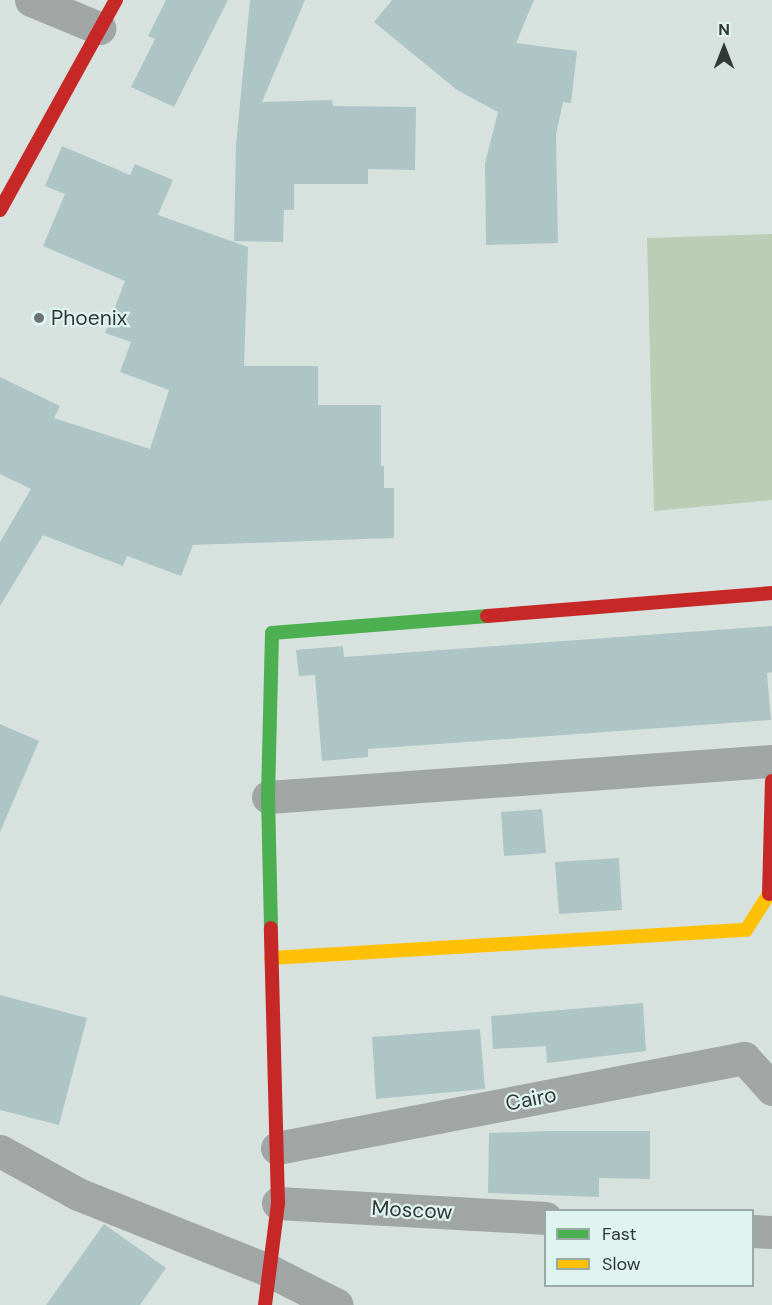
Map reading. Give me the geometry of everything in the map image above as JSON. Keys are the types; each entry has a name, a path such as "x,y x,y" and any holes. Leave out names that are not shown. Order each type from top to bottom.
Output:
{"street":[{"path":"31,0 99,28"},
{"path":"0,210 116,0"},
{"path":"265,1305 278,1203 268,797 272,633 772,593"},
{"path":"268,797 772,761"},
{"path":"271,958 746,930 769,897 772,781"},
{"name":"Cairo","path":"277,1149 744,1058 772,1089"},
{"path":"0,1151 78,1194 268,1270 337,1305"},
{"name":"Moscow","path":"278,1203 544,1218"},
{"path":"754,1231 772,1232"}],"green space":[{"path":"772,234 772,500 654,511 647,238"}],"building":[{"path":"166,0 228,0 174,107 131,87 155,39 148,36"},
{"path":"250,0 305,0 262,102 332,100 333,106 416,107 415,170 368,169 368,184 294,184 294,210 284,210 283,242 234,241 236,145"},
{"path":"392,0 534,0 516,43 577,51 571,103 563,102 556,135 558,243 486,245 485,163 498,112 457,90 374,22"},
{"path":"62,146 130,175 135,164 173,180 158,215 248,247 244,366 318,366 318,405 381,405 381,466 384,466 384,488 394,488 394,538 193,545 181,576 127,556 123,566 43,535 0,606 0,542 31,489 0,474 0,377 60,406 54,418 150,449 169,390 120,372 131,342 105,333 125,281 43,246 65,194 45,186"},
{"path":"772,626 772,672 767,673 771,720 368,749 368,757 322,761 315,675 299,676 296,650 343,646 344,657"},
{"path":"0,724 39,741 0,832"},
{"path":"542,809 546,853 504,856 501,812"},
{"path":"619,858 622,910 559,914 555,862"},
{"path":"0,995 87,1018 59,1125 0,1110"},
{"path":"643,1003 646,1051 547,1063 546,1046 493,1049 491,1016"},
{"path":"480,1029 485,1089 376,1099 372,1037"},
{"path":"650,1131 650,1179 599,1178 599,1197 488,1193 489,1133"},
{"path":"104,1224 166,1268 140,1305 46,1305"}],"traffic: fast":[{"path":"271,928 268,797 272,633 487,616"}],"traffic: slow":[{"path":"271,958 746,930 769,894"}],"traffic: jam":[{"path":"0,210 116,0"},
{"path":"487,616 772,593"},
{"path":"769,894 772,781"},
{"path":"265,1305 278,1203 271,928"}],"place":[{"name":"Phoenix","path":"39,318"}]}
